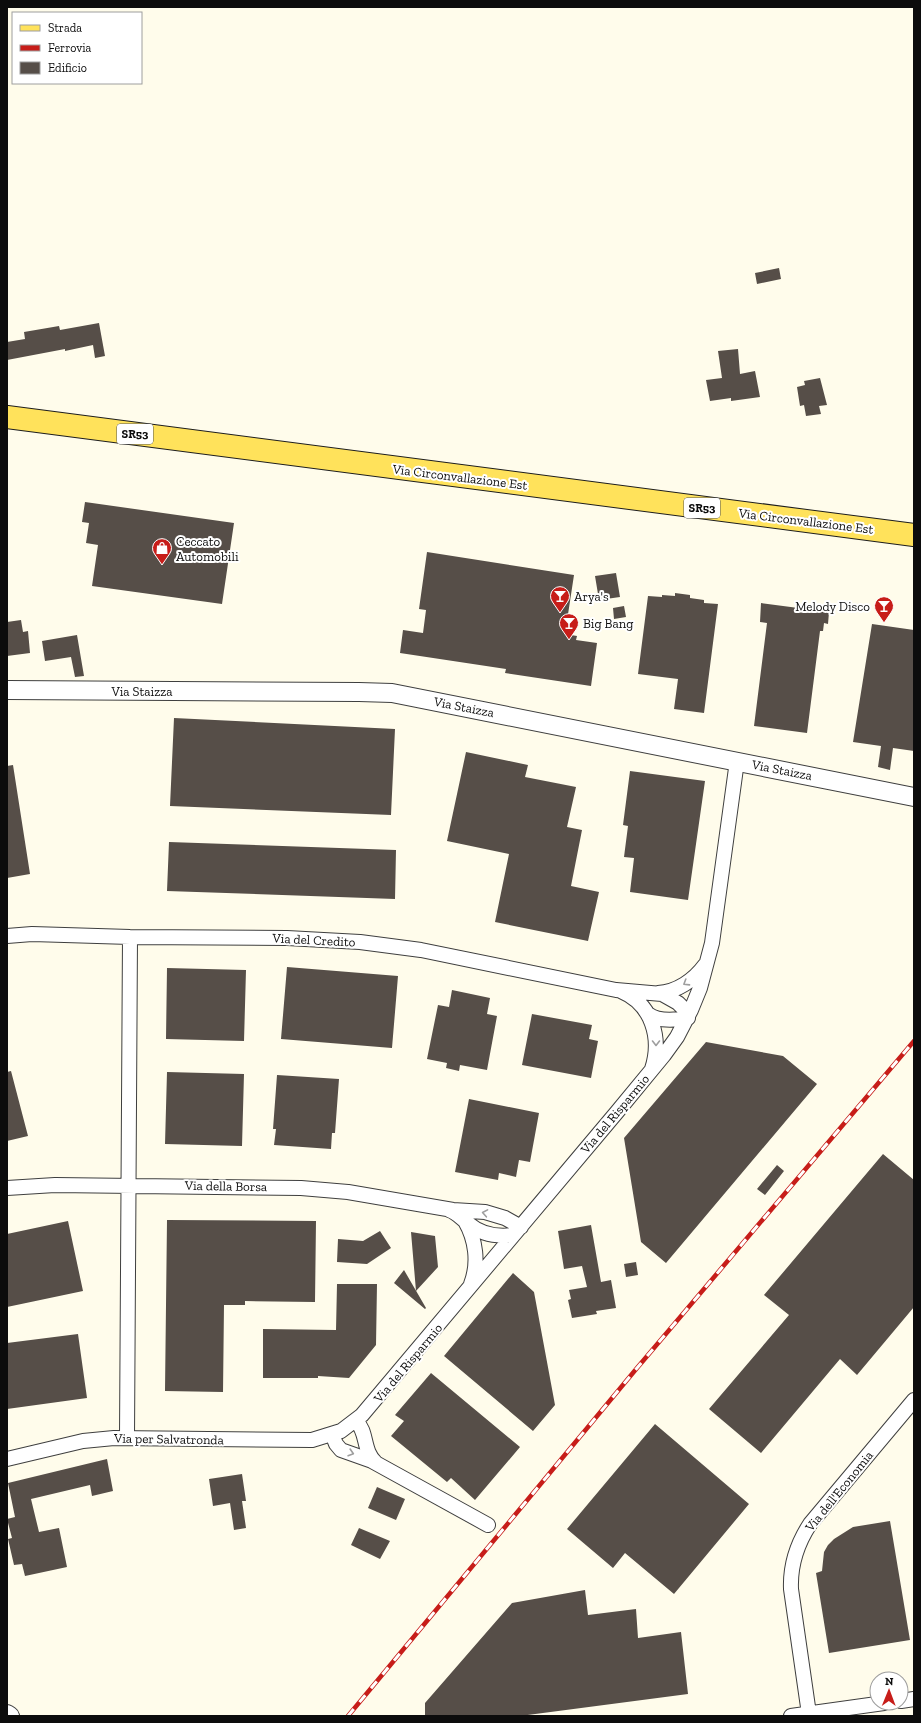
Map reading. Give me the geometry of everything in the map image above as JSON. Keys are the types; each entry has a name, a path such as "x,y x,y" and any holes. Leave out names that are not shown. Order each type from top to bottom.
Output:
{"main road":[{"name":"Via Circonvallazione Est","path":"7,417 914,535"}],"street":[{"name":"Via Staizza","path":"7,690 388,693 914,797"},
{"name":"Via del Risparmio","path":"369,1408 650,1072 670,1047 688,1018 700,988 708,962 716,921 737,761"},
{"name":"Via del Credito","path":"7,936 32,934 130,937 304,938 360,942 421,950 616,990 657,993 666,992 684,985 698,974 708,962"},
{"path":"127,1438 130,937"},
{"name":"Via del Credito","path":"616,990 632,997 648,1014 653,1023 656,1039 655,1054 650,1072"},
{"name":"Via del Credito","path":"657,993 668,996 676,1001 685,1010 688,1018"},
{"path":"648,1014 654,1018 688,1018"},
{"name":"Via della Borsa","path":"7,1188 45,1185 301,1188 361,1194 444,1208 489,1213 505,1218 517,1231"},
{"name":"Via della Borsa","path":"444,1208 456,1213 473,1227 489,1235 517,1231"},
{"path":"464,1220 470,1232 475,1251 474,1272 468,1291"},
{"name":"Via dell'Economia","path":"811,1714 792,1589 792,1570 796,1552 810,1524 914,1400"},
{"name":"Via per Salvatronda","path":"7,1459 82,1441 127,1438 312,1440 346,1428 369,1408"},
{"path":"356,1420 363,1430 367,1451 378,1465"},
{"path":"332,1434 336,1444 341,1450 364,1457 488,1525"},
{"path":"791,1716 869,1705"}],"building":[{"path":"779,268 781,279 757,284 755,273"},
{"path":"99,323 105,356 95,358 93,345 7,360 7,342 25,339 24,332 59,326 60,330"},
{"path":"738,349 740,374 755,371 760,397 731,401 731,398 710,401 706,380 722,378 718,351"},
{"path":"820,378 827,405 819,406 821,414 806,416 804,405 800,406 797,387 805,385 804,381"},
{"name":"Ceccato Automobili","path":"85,502 234,523 222,604 92,586 98,545 86,543 89,523 82,522"},
{"path":"427,552 574,575 565,634 577,636 576,640 597,643 591,686 505,673 506,669 400,653 403,630 423,633 426,610 419,609"},
{"path":"616,573 620,597 599,600 595,576"},
{"path":"675,593 690,595 690,598 704,600 704,603 718,604 704,713 674,709 678,679 638,674 648,596 675,596"},
{"path":"761,603 829,612 828,624 824,623 823,631 820,631 807,733 754,726 767,623 760,622"},
{"path":"624,606 626,617 614,619 613,608"},
{"path":"21,620 23,632 28,631 30,653 7,656 7,622"},
{"path":"872,624 914,630 914,751 893,748 890,770 878,767 881,746 853,742"},
{"path":"77,635 84,676 75,677 71,657 45,661 42,641"},
{"path":"174,718 395,729 391,815 170,806"},
{"path":"466,752 528,765 525,777 576,787 567,827 582,830 571,886 599,892 588,941 495,922 509,854 447,841"},
{"path":"13,765 30,874 7,878 7,766"},
{"path":"630,771 705,781 688,900 630,892 634,858 624,857 628,826 623,825"},
{"path":"169,842 396,850 395,899 167,891"},
{"path":"287,967 398,976 392,1048 281,1039"},
{"path":"167,968 246,970 244,1041 166,1039"},
{"path":"452,990 490,998 487,1014 497,1016 487,1070 460,1065 459,1071 446,1068 447,1063 427,1059 438,1005 449,1007"},
{"path":"532,1014 592,1025 589,1039 598,1041 591,1078 522,1065"},
{"path":"706,1042 783,1056 817,1084 666,1263 641,1242 624,1138"},
{"path":"11,1071 28,1136 7,1141 7,1072"},
{"path":"167,1072 244,1074 242,1146 165,1144"},
{"path":"277,1075 339,1079 335,1133 332,1133 331,1149 274,1145 276,1129 273,1129"},
{"path":"469,1099 539,1113 530,1162 519,1160 516,1177 499,1173 498,1180 455,1172"},
{"path":"883,1154 914,1180 914,1307 857,1375 840,1359 761,1453 709,1409 789,1315 764,1295"},
{"path":"777,1165 784,1171 765,1195 757,1189"},
{"path":"167,1220 316,1221 315,1302 245,1301 245,1305 224,1305 223,1392 165,1391"},
{"path":"68,1221 83,1291 7,1307 7,1234"},
{"path":"591,1225 601,1282 611,1280 616,1308 596,1311 597,1314 572,1318 568,1300 571,1299 569,1290 587,1287 582,1266 564,1269 558,1231"},
{"path":"380,1231 391,1248 367,1264 337,1262 338,1239 363,1241"},
{"path":"411,1232 435,1236 438,1267 416,1291"},
{"path":"636,1262 638,1275 626,1277 624,1264"},
{"path":"404,1270 426,1308 425,1309 394,1283"},
{"path":"513,1273 534,1292 555,1405 533,1431 444,1356"},
{"path":"337,1284 377,1284 376,1345 349,1378 318,1376 318,1378 263,1378 263,1329 336,1330"},
{"path":"78,1334 87,1398 7,1409 7,1343"},
{"path":"431,1373 520,1447 475,1500 451,1478 447,1482 391,1436 404,1421 395,1415"},
{"path":"655,1424 749,1504 674,1594 625,1553 613,1568 567,1529"},
{"path":"107,1459 113,1491 92,1496 90,1485 31,1499 39,1532 59,1528 67,1567 25,1576 22,1564 14,1565 8,1539 12,1538 7,1519 15,1517 8,1483"},
{"path":"242,1474 246,1501 242,1501 246,1528 234,1530 230,1503 213,1506 209,1479"},
{"path":"377,1487 405,1499 396,1520 368,1508"},
{"path":"890,1521 910,1640 829,1653 816,1573 822,1571 824,1552 834,1539 853,1527"},
{"path":"359,1528 390,1541 380,1559 351,1545"},
{"path":"585,1590 588,1615 636,1609 638,1638 681,1632 688,1694 520,1716 425,1716 425,1703 512,1603"}],"railway":[{"path":"348,1716 637,1368 914,1041"}],"place":[{"name":"Ceccato Automobili","path":"162,565"},
{"name":"Arya's","path":"560,613"},
{"name":"Melody Disco","path":"884,623"},
{"name":"Big Bang","path":"569,640"}]}
